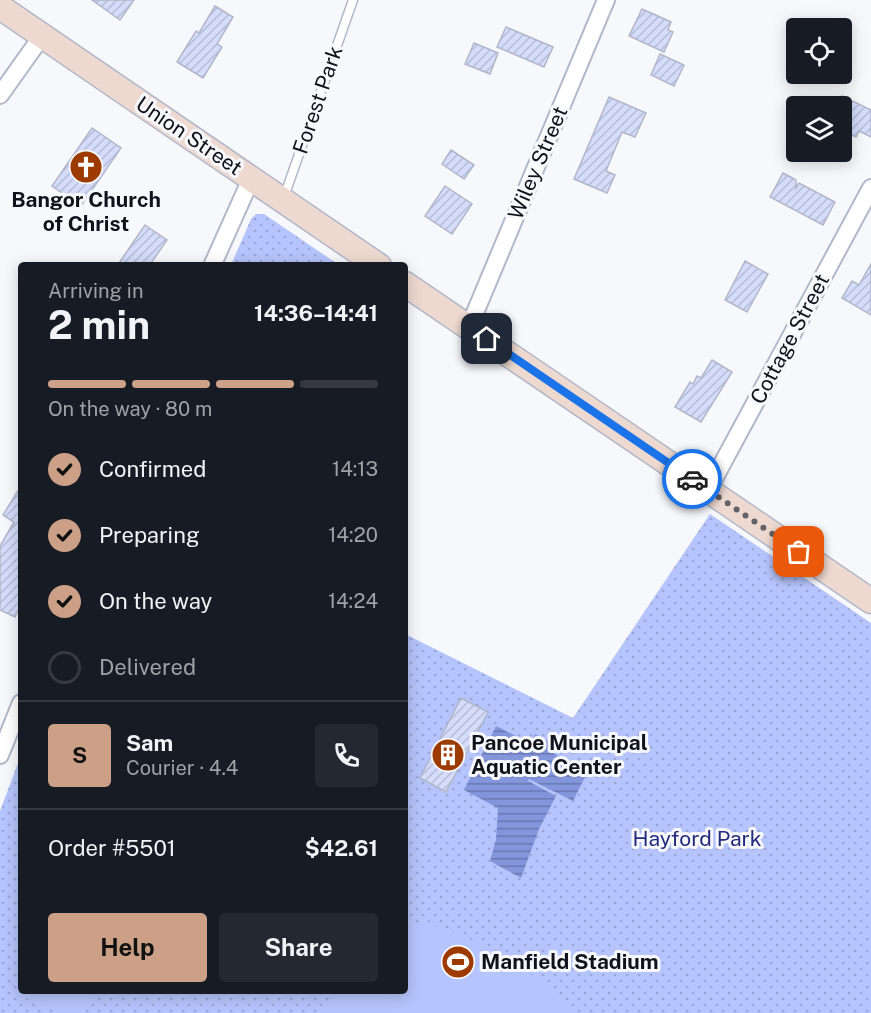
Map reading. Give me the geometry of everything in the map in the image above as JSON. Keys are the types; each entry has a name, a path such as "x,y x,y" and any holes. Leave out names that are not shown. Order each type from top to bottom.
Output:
{"main road":[{"name":"Union Street","path":"0,8 373,262"},
{"path":"408,286 871,602"}],"street":[{"name":"Wiley Street","path":"469,327 606,0"},
{"path":"0,95 42,36"},
{"path":"214,262 251,179"},
{"name":"Cottage Street","path":"708,490 871,188"},
{"path":"0,755 18,710"}],"lane":[{"name":"Forest Park","path":"283,200 353,0"}],"green space":[{"path":"256,214 264,214 335,262 232,262 251,219"},
{"name":"Hayford Park","path":"710,514 871,623 871,1013 0,1013 0,811 18,763 18,994 408,994 408,636 573,718"},
{"name":"Manfield Stadium","path":"408,923 437,927 493,950 528,972 559,998 572,1013 317,1013 333,994 408,994"},
{"path":"91,994 84,1013 60,1013 19,995"}],"shaded area":[{"path":"496,726 530,743 535,734 552,743 549,751 588,771 573,801 529,779 528,781 556,796 539,829 521,878 490,861 496,840 498,808 464,790"}],"building":[{"path":"92,0 134,0 120,20"},
{"path":"215,6 233,17 217,44 222,47 203,78 177,62 196,31 199,33"},
{"path":"642,9 671,22 668,30 673,32 664,52 629,36"},
{"path":"506,27 553,47 544,67 497,47"},
{"path":"474,43 498,53 490,74 465,64"},
{"path":"660,54 684,65 674,86 651,75"},
{"path":"609,97 646,113 635,137 622,132 606,171 615,175 607,193 574,179"},
{"path":"852,101 871,110 871,137 859,131 856,137 852,135"},
{"name":"Bangor Church of Christ","path":"92,128 121,148 81,206 52,186"},
{"path":"451,150 474,165 464,179 442,164"},
{"path":"783,173 796,180 796,188 799,183 835,202 823,225 770,197"},
{"path":"445,186 472,204 452,234 425,216"},
{"path":"145,225 167,240 152,262 120,262"},
{"path":"745,261 768,274 747,312 725,300"},
{"path":"871,264 871,315 842,298 852,281 859,285"},
{"path":"712,360 732,372 701,422 675,407 690,382 693,384 697,376 701,378"},
{"path":"18,491 18,610 15,617 0,610 0,546 14,522 3,515"},
{"name":"Pancoe Municipal Aquatic Center","path":"461,698 488,712 446,792 420,778"}],"way so far":[{"path":"692,479 799,552"}],"place":[{"name":"Bangor Church of Christ","path":"86,167"},
{"name":"Pancoe Municipal Aquatic Center","path":"448,755"},
{"name":"Manfield Stadium","path":"458,962"}],"route":[{"path":"487,339 692,479"}]}
